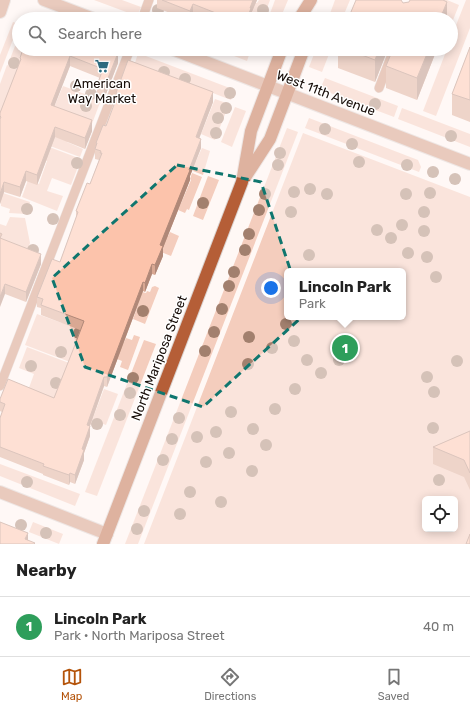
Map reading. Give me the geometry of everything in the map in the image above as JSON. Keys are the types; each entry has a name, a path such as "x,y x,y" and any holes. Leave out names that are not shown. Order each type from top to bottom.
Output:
{"street":[{"path":"0,12 4,0"},
{"path":"44,0 76,12"},
{"path":"304,12 313,0"},
{"path":"311,12 313,0"},
{"name":"West 11th Avenue","path":"190,56 470,164"},
{"name":"North Mariposa Street","path":"105,539 242,182 251,131 279,56"},
{"name":"North Mariposa Street","path":"242,182 270,139 301,56"},
{"path":"0,492 105,539"}],"lane":[{"path":"145,12 149,0"},
{"path":"0,386 127,56"},
{"path":"379,88 391,56"}],"highlighted area":[{"path":"177,165 261,182 305,314 203,407 85,367 52,278"}],"shaded area":[{"path":"94,0 122,0 141,7 139,12 126,12"},
{"path":"249,0 257,3 259,0 270,0 266,12 250,12"},
{"path":"275,0 288,0 283,12 271,12"},
{"path":"335,0 350,0 345,12 331,12"},
{"path":"426,0 447,0 459,5 456,12 431,12 423,9"},
{"path":"466,0 470,0 470,28 436,116 423,111 444,56 458,56 458,20"},
{"path":"12,25 12,42 0,73 0,55"},
{"path":"12,54 12,56 23,56 19,68 8,64"},
{"path":"137,56 146,56 235,90 231,100 135,63"},
{"path":"234,56 249,56 247,61"},
{"path":"313,56 328,56 322,72 309,67"},
{"path":"7,65 23,71 0,120 0,84"},
{"path":"325,78 398,106 394,117 320,89"},
{"path":"63,86 101,100 90,129 50,104 55,105"},
{"path":"215,99 229,104 215,140 201,134"},
{"path":"235,107 246,111 232,147 221,142"},
{"path":"402,108 470,134 470,147 398,119"},
{"path":"309,118 418,160 421,167 419,172 305,128"},
{"path":"74,124 67,142 83,149 80,157 42,143"},
{"path":"287,128 298,132 138,544 125,544"},
{"path":"7,131 81,159 71,185 52,178 47,191 63,196 57,211 22,197 28,180 39,184 47,161 23,152"},
{"path":"303,133 470,197 470,544 144,544"},
{"path":"202,148 210,151 203,175 193,171 194,167 191,166 193,160 196,161"},
{"path":"192,173 202,177 189,210 187,209 185,213 178,210 191,180"},
{"path":"208,176 219,180 203,220 193,216"},
{"path":"0,192 30,202 26,214 9,213 10,209 1,206"},
{"path":"10,217 25,218 30,243 24,260 0,242 0,224 6,226"},
{"path":"170,232 179,236 171,256 156,250 164,234 168,236"},
{"path":"155,286 159,288 145,324 133,319 142,292 150,292 152,287"},
{"path":"37,314 62,323 64,320 121,348 126,338 132,340 134,335 140,337 128,370 120,367 122,361 117,359 70,362 25,345"},
{"path":"144,340 156,344 97,496 85,492"},
{"path":"27,347 69,363 53,407 26,396 34,374 19,368"},
{"path":"104,389 118,394 106,425 92,420"},
{"path":"0,464 80,494 75,506 0,476"},
{"path":"33,522 63,534 59,544 29,532"}],"building":[{"path":"162,0 253,0 250,12 213,12 193,4 190,11"},
{"path":"356,0 401,0 403,3 409,2 410,0 443,0 447,2 443,12 351,12"},
{"path":"470,47 470,100 452,94"},
{"path":"21,56 70,56 51,105 92,120 85,138 55,127 37,175 26,171 20,187 4,182 0,194 0,113 21,59"},
{"path":"70,56 117,56 104,88 97,85 103,69"},
{"path":"364,56 376,56 375,60"},
{"path":"390,56 426,56 417,78 386,66"},
{"path":"128,60 213,92 196,137 201,139 160,245 163,246 155,265 152,264 145,283 143,282 107,377 104,377 87,425 90,426 82,449 84,450 75,475 70,473 69,475 43,466 44,464 0,447 0,418 5,404 0,402 0,399 8,379 54,398 84,321 41,305 43,299 37,297 52,259 60,262 78,212 76,211 87,183 90,184 102,153 100,153 101,151 95,149 96,143 103,125 106,126 118,94 116,93"},
{"path":"0,238 41,254 26,292 5,284 0,297"},
{"path":"470,431 470,473 464,460 433,447"},
{"path":"0,522 28,533 25,539 35,543 0,544"},
{"path":"470,534 470,544 466,544"}],"place":[{"name":"American Way Market","path":"102,66"},
{"name":"Lincoln Park","path":"345,348"}]}
